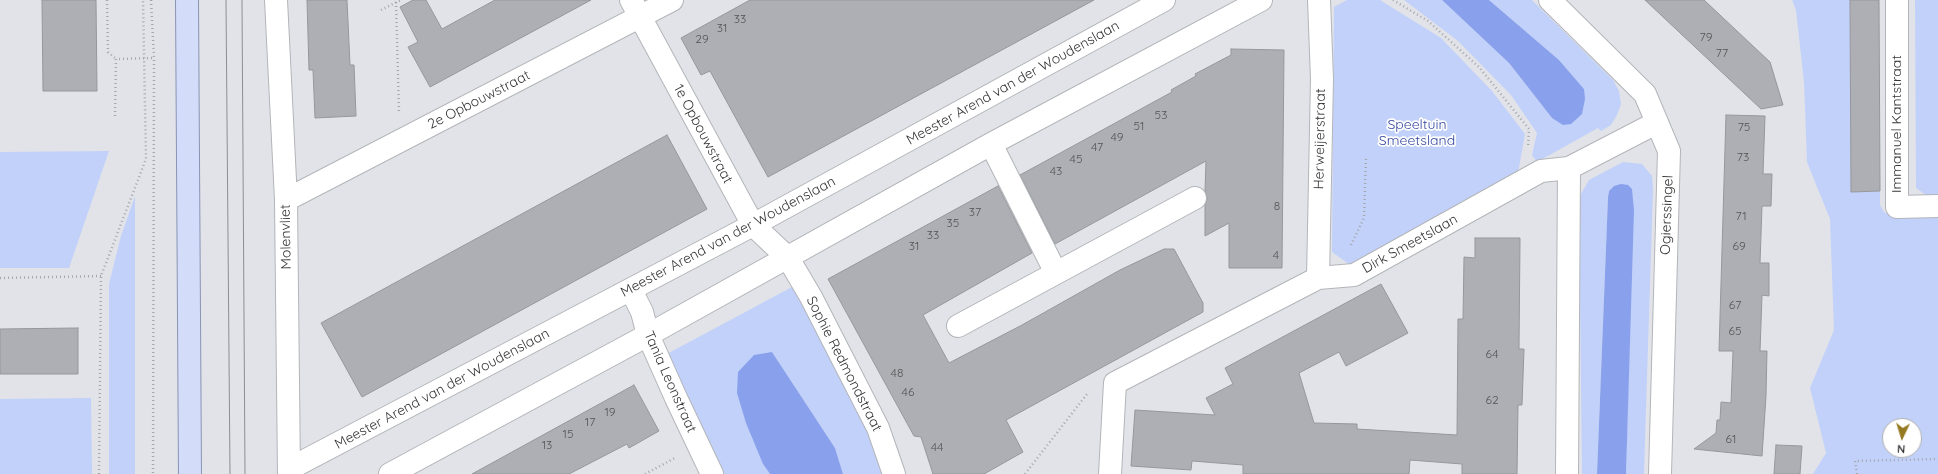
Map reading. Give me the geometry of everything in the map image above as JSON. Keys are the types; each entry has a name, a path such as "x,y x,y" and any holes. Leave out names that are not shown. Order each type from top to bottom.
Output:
{"main road":[{"path":"187,0 190,474"}],"street":[{"name":"Molenvliet","path":"276,0 286,200 289,472"},
{"name":"2e Opbouwstraat","path":"286,200 410,136 636,9 672,0"},
{"name":"Meester Arend van der Woudenslaan","path":"289,472 753,225 1164,0"},
{"path":"403,471 991,144 1261,0"},
{"name":"Herweijerstraat","path":"1318,278 1322,79 1319,0"},
{"name":"Ogierssingel","path":"1550,0 1645,94 1669,152 1660,474"},
{"name":"Immanuel Kantstraat","path":"1897,0 1897,207 1938,206"},
{"name":"1e Opbouwstraat","path":"636,9 753,225 788,258"},
{"name":"Dirk Smeetslaan","path":"1115,383 1318,278 1354,275 1541,171 1569,168 1656,123"},
{"path":"991,144 1056,273"},
{"path":"1567,474 1569,168"},
{"path":"958,326 1195,198"},
{"name":"Sophie Redmondstraat","path":"788,258 811,297 878,428 894,474"},
{"name":"Tania Leonstraat","path":"630,290 642,312 648,335 712,474"},
{"path":"1110,474 1115,383"}],"path":[{"path":"107,0 108,52 116,59 154,58"},
{"path":"99,474 101,276 146,159 143,0"},
{"path":"151,0 154,58 153,474"},
{"path":"381,10 401,0"},
{"path":"1393,0 1428,21 1479,67 1529,129 1527,179"},
{"path":"396,2 400,113 410,136"},
{"path":"115,116 116,59"},
{"path":"1351,246 1364,218 1366,156"},
{"path":"0,278 101,276"},
{"path":"1026,474 1086,394 1115,383"},
{"path":"646,474 698,445"},
{"path":"1857,474 1855,461 1938,459"}],"green space":[{"name":"Speeltuin Smeetsland","path":"1347,0 1380,0 1441,38 1492,91 1525,134 1518,173 1350,265 1332,252 1334,7"},
{"path":"1404,0 1442,0 1509,63 1552,118 1584,89 1559,60 1489,0 1532,0 1613,80 1619,91 1621,104 1617,115 1611,125 1601,131 1598,128 1537,162 1532,155 1537,133 1511,95 1458,41"},
{"path":"1792,0 1850,0 1851,192 1880,191 1880,205 1884,212 1890,215 1938,216 1938,474 1813,474 1826,453 1810,388 1834,330 1830,219 1807,162 1804,82 1796,10"},
{"path":"1915,0 1938,0 1938,195 1926,195 1916,188"},
{"path":"109,151 69,268 0,268 0,152"},
{"path":"1623,162 1642,164 1652,176 1653,188 1644,474 1626,474 1633,196 1614,186 1609,191 1608,197 1597,474 1582,474 1579,206 1581,194 1589,180"},
{"path":"135,196 135,474 109,474 109,284 121,236"},
{"path":"792,287 856,403 887,474 843,474 835,448 772,352 763,464 770,474 721,474 665,355"},
{"path":"91,398 92,474 0,474 0,399"}],"water":[{"path":"1442,0 1489,0 1559,60 1584,89 1585,99 1582,114 1571,124 1563,125 1552,118 1509,63"},
{"path":"1621,184 1628,185 1632,189 1634,210 1626,474 1597,474 1608,197 1609,191 1614,186"},
{"path":"772,352 835,448 843,474 770,474 763,464 746,423 737,393 738,372 754,355"}],"building":[{"path":"42,0 96,0 97,91 43,91"},
{"path":"307,0 347,0 350,65 354,65 356,116 315,118 313,70 309,70"},
{"path":"413,0 426,0 442,29 495,0 591,0 430,87 408,47 418,42 400,7"},
{"path":"750,0 1094,0 768,177 710,71 701,75 681,38"},
{"path":"1645,0 1704,0 1770,62 1783,105 1761,109"},
{"path":"1850,0 1879,0 1880,191 1851,192"},
{"path":"1231,49 1284,50 1282,268 1229,268 1229,223 1205,236 1205,205 1207,198 1205,191 1206,161 1055,244 1020,175 1172,92 1171,90 1196,76 1195,74 1231,55"},
{"path":"1726,115 1765,116 1763,174 1772,174 1771,206 1762,206 1760,263 1769,263 1769,296 1762,295 1760,351 1767,351 1762,456 1694,449 1716,433 1717,420 1720,420 1721,402 1731,403 1733,351 1719,351"},
{"path":"667,135 707,209 362,397 321,323"},
{"path":"998,186 1032,253 923,315 949,363 1022,325 1120,270 1164,249 1174,249 1203,303 1203,312 1006,420 1023,452 984,474 933,474 921,437 914,436 828,279"},
{"path":"1475,238 1520,238 1519,349 1524,349 1522,405 1518,405 1517,474 1462,474 1462,464 1410,460 1409,474 1243,474 1243,465 1192,461 1191,470 1131,466 1135,410 1215,415 1206,398 1233,384 1225,368 1381,284 1408,333 1346,366 1339,352 1299,373 1314,423 1357,424 1357,429 1457,435 1458,319 1463,319 1464,257 1475,258"},
{"path":"78,328 78,374 0,374 0,329"},
{"path":"634,385 659,431 629,448 627,444 569,474 472,474"},
{"path":"1776,445 1802,446 1800,474 1774,474"}],"tram line":[{"path":"226,0 230,474"},
{"path":"242,0 245,474"}]}
